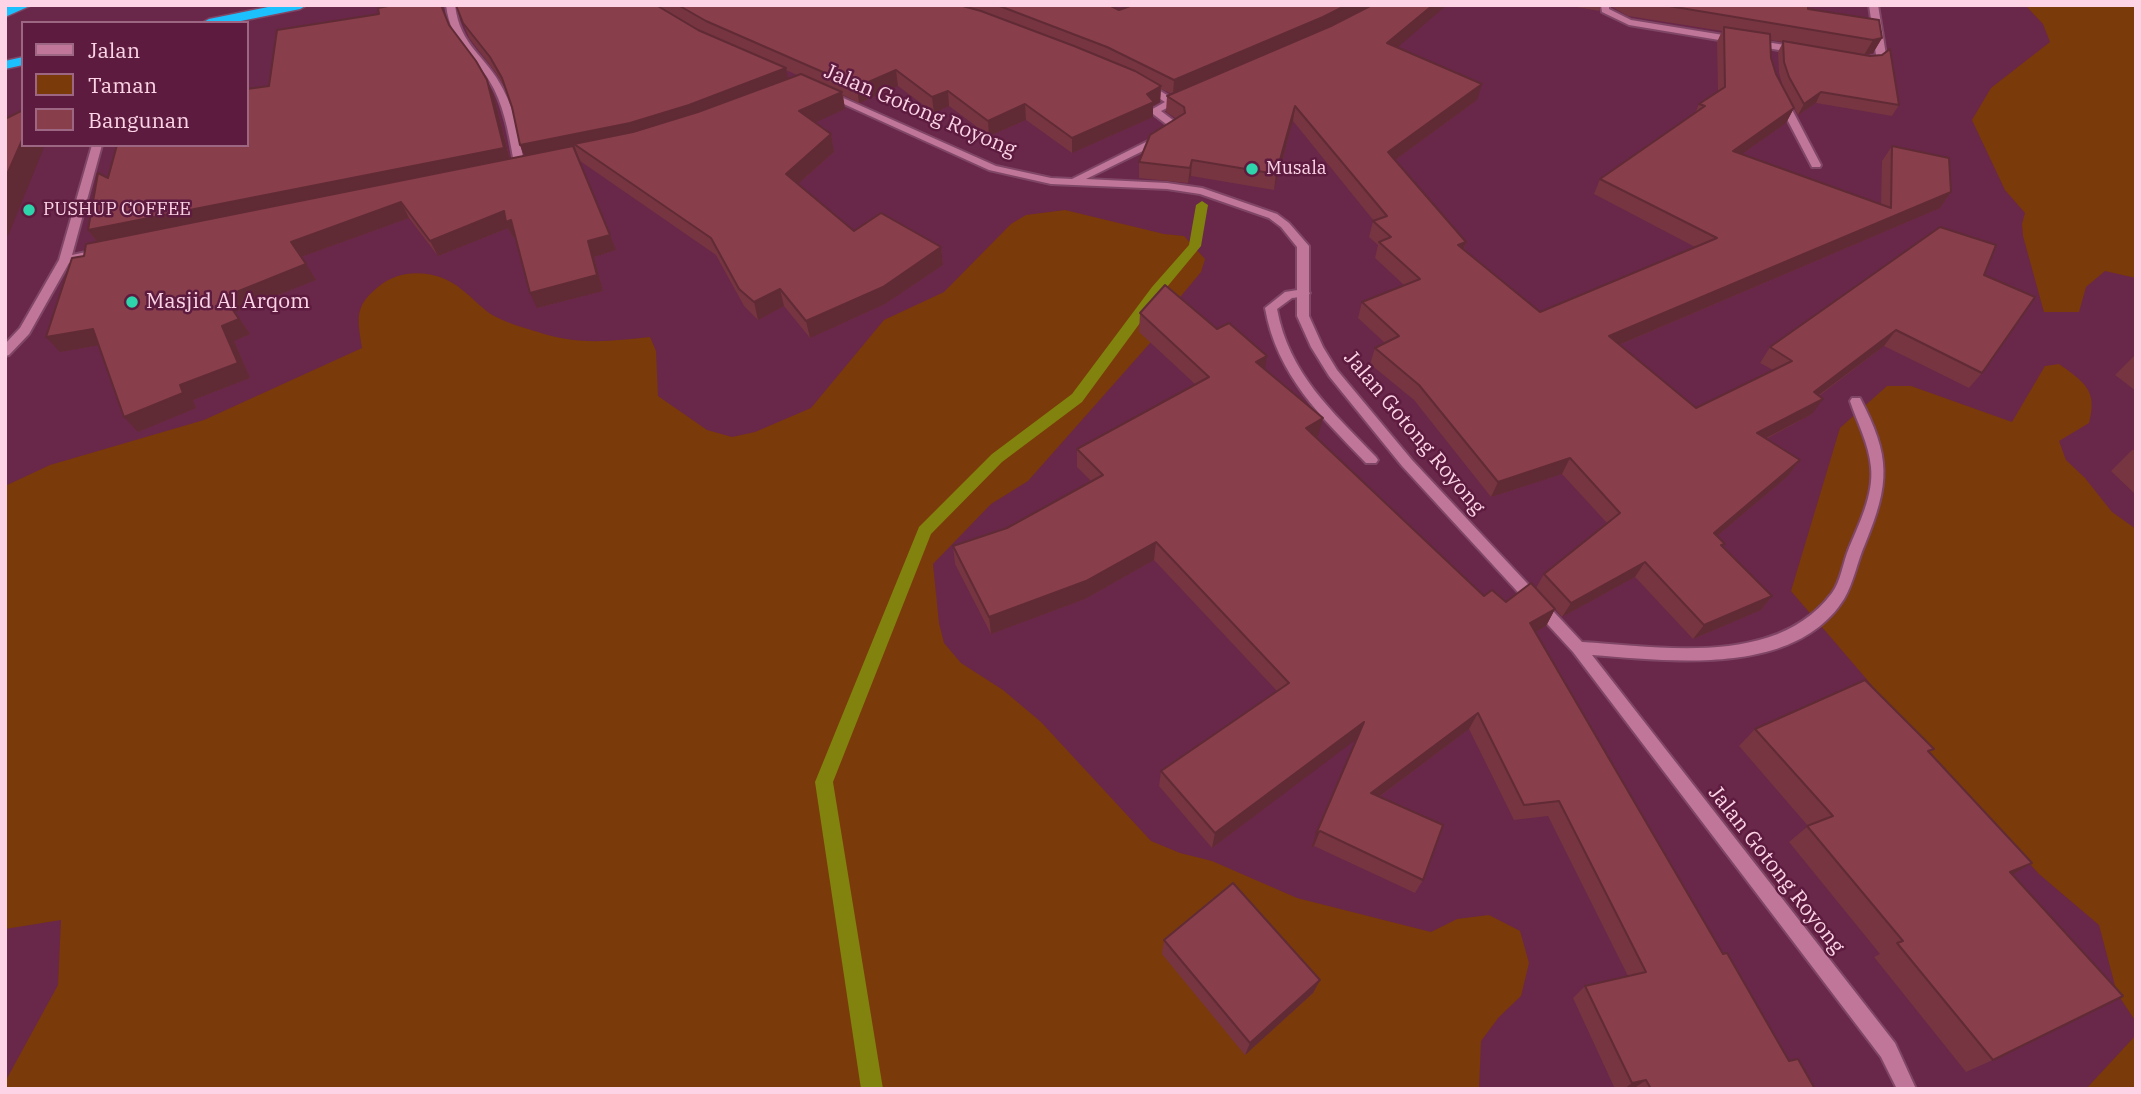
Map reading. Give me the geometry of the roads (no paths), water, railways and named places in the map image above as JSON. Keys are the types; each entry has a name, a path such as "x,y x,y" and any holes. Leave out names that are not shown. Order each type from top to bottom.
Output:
{"highway":[{"path":"5,13 25,5"},
{"path":"219,21 300,5"}],"street":[{"path":"450,5 451,22 462,44 494,80 506,109 514,169 533,165"},
{"path":"1605,5 1605,10 1611,15 1629,22 1806,51"},
{"path":"1854,60 1873,61 1881,55 1873,5"},
{"path":"1770,45 1770,59"},
{"path":"1074,182 1097,166 1167,135 1177,127 1154,111 1177,100 1138,82"},
{"path":"1776,89 1816,165"},
{"name":"Jalan Gotong Royong","path":"818,90 993,168 1020,176 1074,182 1167,186 1202,191 1273,216 1285,225 1303,246 1303,316 1333,373 1407,463 1578,648 1888,1050 1908,1089"},
{"path":"5,352 25,331 65,260 96,147"},
{"path":"65,260 104,253"},
{"path":"1304,293 1289,295 1271,308 1272,322 1301,384 1371,460"},
{"path":"1578,648 1693,654 1755,650 1798,635 1824,613 1838,595 1869,518 1879,468 1856,401"}],"waterway":[{"path":"872,1089 824,782 925,531 997,458 1077,398 1157,290 1195,246 1202,205"}],"place":[{"name":"Musala","path":"1252,169"},
{"name":"PUSHUP COFFEE","path":"29,210"},
{"name":"Masjid Al Arqom","path":"132,302"}]}
